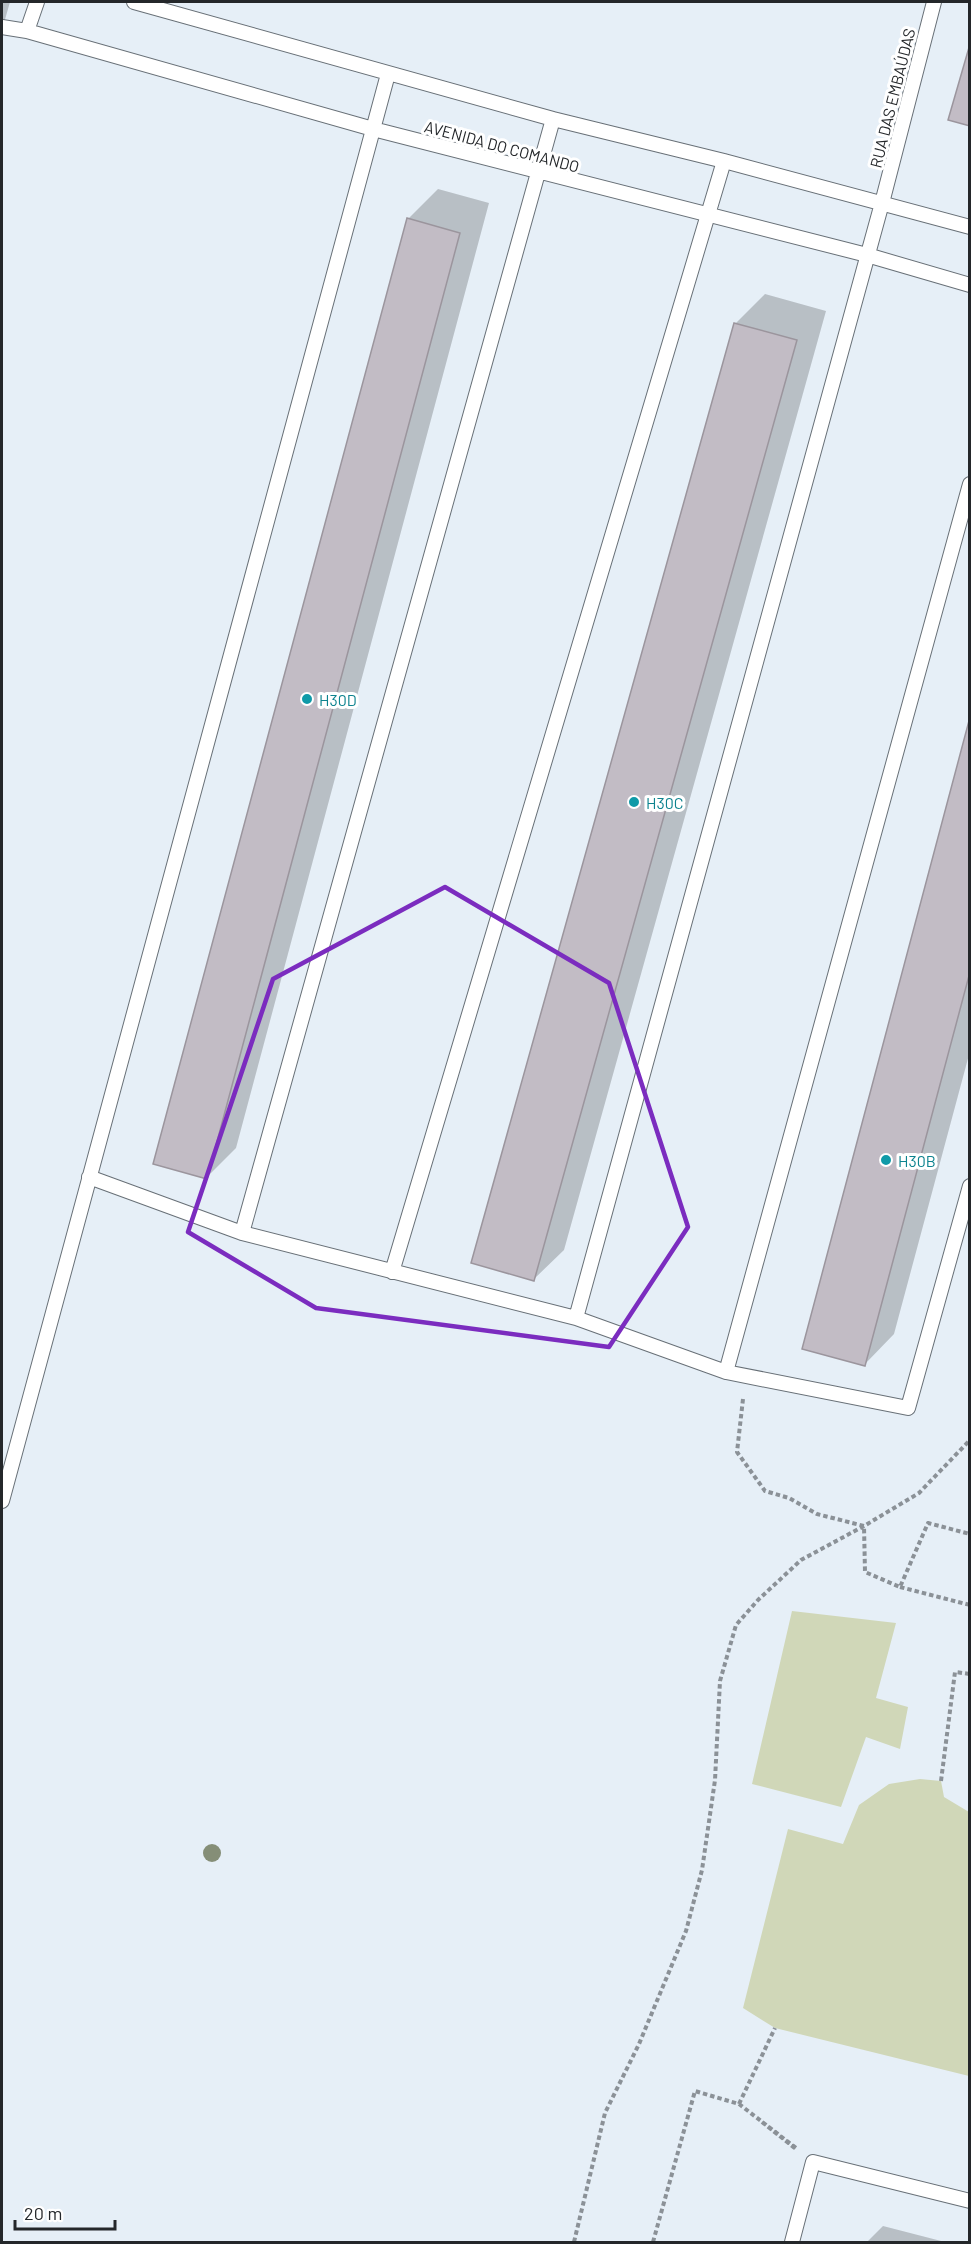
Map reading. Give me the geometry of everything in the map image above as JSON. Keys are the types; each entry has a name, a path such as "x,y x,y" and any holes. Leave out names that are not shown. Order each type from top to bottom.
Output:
{"lane":[{"path":"27,31 37,2"},
{"path":"134,2 553,119 724,161 969,227"},
{"name":"RUA DAS EMBAÚDAS","path":"576,1318 882,203 934,2"},
{"name":"AVENIDA DO COMANDO","path":"2,27 27,31 373,129 867,255 969,285"},
{"path":"2,1501 388,74"},
{"path":"242,1233 553,119"},
{"path":"392,1272 724,161"},
{"path":"726,1372 969,484"},
{"path":"89,1177 242,1233 576,1318 726,1372 908,1408 969,1186"},
{"path":"792,2242 813,2162 969,2201"}],"path":[{"path":"746,1377 737,1452 765,1491 789,1497 817,1514 864,1526"},
{"path":"574,2242 605,2113 639,2044 686,1931 702,1869 715,1780 720,1681 736,1625 758,1600 801,1560 919,1493 969,1440"},
{"path":"900,1587 928,1523 969,1534"},
{"path":"864,1526 865,1572 900,1587 969,1605"},
{"path":"941,1781 955,1672 969,1674"},
{"path":"739,2104 775,2028"},
{"path":"653,2242 695,2091 739,2104 813,2162"},
{"path":"762,2122 813,2162"}],"highlighted area":[{"path":"445,887 609,983 688,1227 609,1347 316,1308 188,1232 273,979"}],"green space":[{"path":"792,1611 896,1623 876,1698 908,1707 900,1749 866,1737 841,1807 752,1784"},
{"path":"920,1779 941,1781 944,1797 969,1812 969,2076 775,2028 743,2008 788,1829 843,1844 859,1805 889,1784"}],"building":[{"path":"970,44 970,126 948,120"},
{"name":"H30D","path":"407,218 460,233 207,1179 153,1164"},
{"name":"H30C","path":"734,323 797,340 534,1281 471,1263"},
{"name":"H30B","path":"970,717 970,972 865,1366 802,1349"}],"place":[{"name":"H30D","path":"307,699"},
{"name":"H30C","path":"634,802"},
{"name":"H30B","path":"886,1160"}]}
